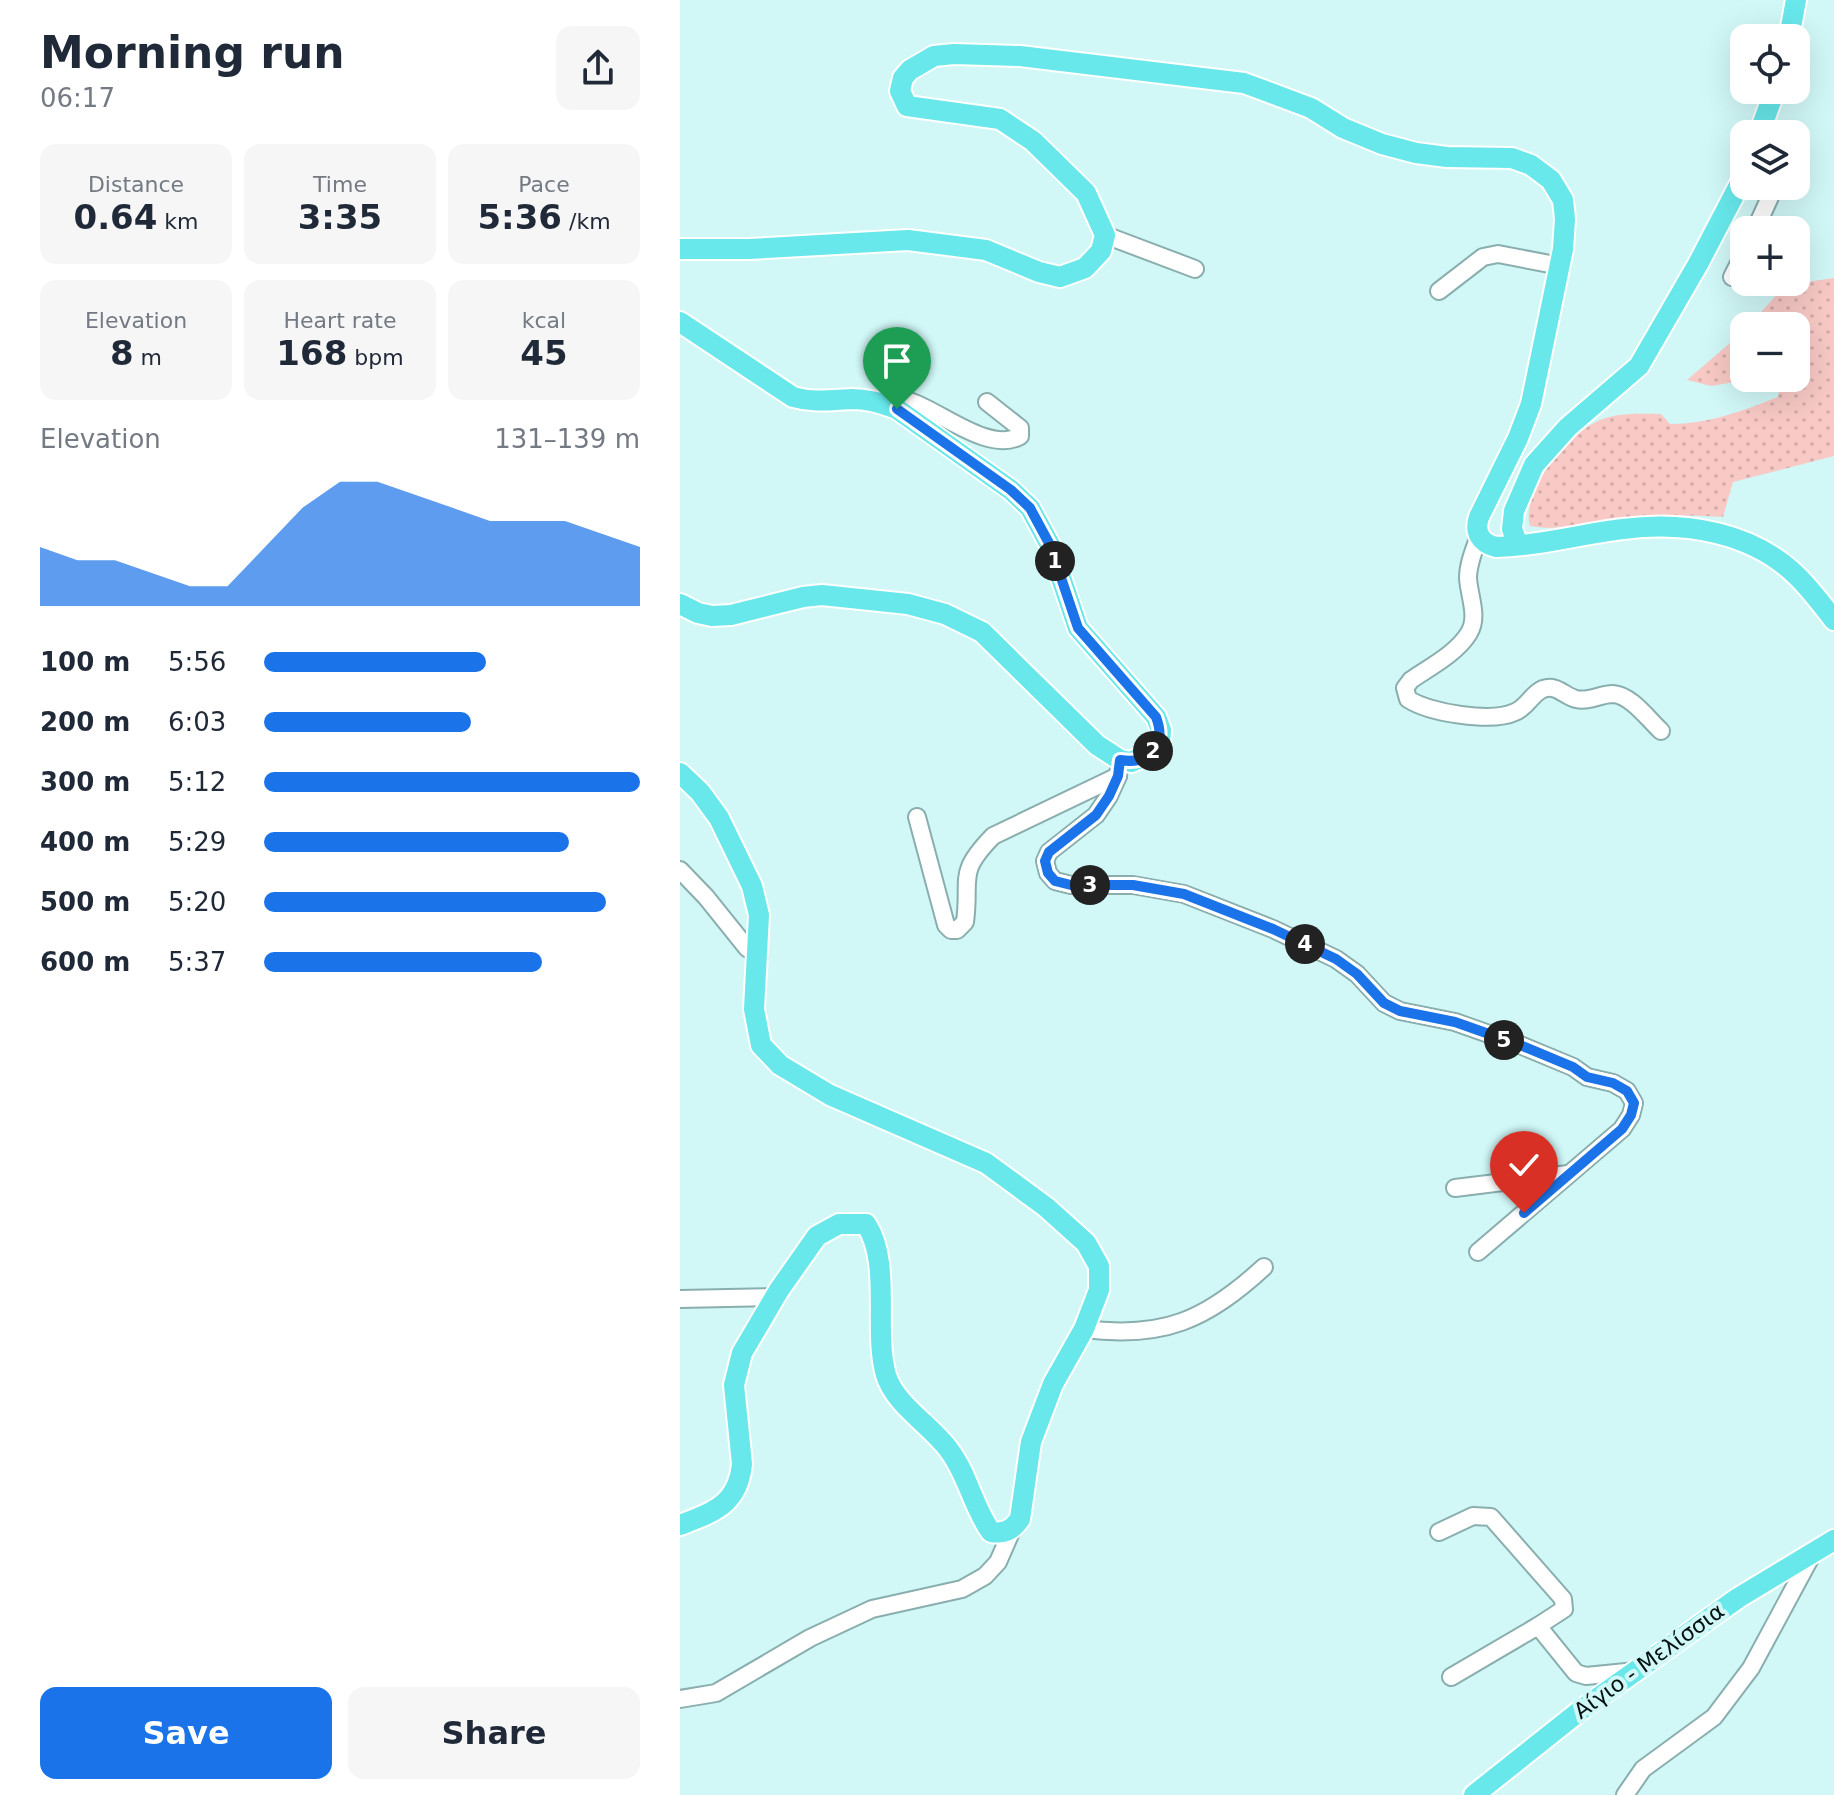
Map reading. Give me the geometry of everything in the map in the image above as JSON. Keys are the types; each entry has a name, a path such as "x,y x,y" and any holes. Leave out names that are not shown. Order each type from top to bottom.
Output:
{"main road":[{"path":"1792,24 1796,0"},
{"path":"680,249 749,249 908,240 986,250 1039,272 1060,277 1085,268 1101,251 1105,235 1086,193 1033,141 1000,119 907,106 900,91 903,78 910,70 934,56 1020,56 1244,83 1311,108 1343,128 1382,144 1447,157 1512,158 1531,165 1551,180 1563,200 1565,219 1560,266 1531,404 1518,438 1479,517 1479,536 1488,545 1496,547 1636,527 1667,526 1724,535 1774,557 1798,577 1834,620"},
{"path":"1518,545 1512,529 1514,511 1534,465 1568,427 1639,366 1731,200"},
{"path":"680,322 793,397 811,402 877,401 897,409 1011,490 1030,508 1050,545 1078,628 1156,717 1161,730 1160,744 1149,754 1119,768 982,632 945,614 908,604 840,595 803,597 731,615 698,613 680,604"},
{"path":"680,773 700,792 719,818 752,886 759,915 754,1009 761,1045 780,1065 830,1095 986,1163 1046,1207 1086,1243 1099,1266 1099,1290 1084,1329 1053,1384 1031,1442 1020,1519 1012,1530 991,1532 962,1470 948,1448 890,1388 883,1355 879,1273 873,1235 866,1224 839,1224 817,1236 775,1297 742,1353 734,1385 741,1477 733,1495 717,1510 680,1525"},
{"name":"Αίγιο - Μελίσσια","path":"1474,1795 1554,1730 1738,1598 1834,1540"}],"street":[{"path":"1105,235 1195,269"},
{"path":"1439,291 1483,257 1498,254 1560,266"},
{"path":"877,401 909,401 975,434 999,439 1020,436 1020,428 987,402"},
{"path":"1479,536 1468,577 1474,618 1471,631 1462,643 1411,680 1405,688 1408,699 1420,707 1493,716 1512,714 1526,707 1534,694 1545,688 1559,689 1574,698 1589,700 1612,694 1626,698 1661,731"},
{"path":"917,817 946,925 951,930 957,930 965,922 966,875 977,852 993,836 1119,768"},
{"path":"1119,768 1109,796 1096,815 1049,852 1045,861 1048,873 1055,881 1071,885 1133,885 1184,894 1273,929 1336,959 1357,974 1384,1003 1400,1011 1455,1022 1520,1045 1573,1067 1587,1077 1613,1083 1627,1091 1634,1103 1622,1129 1478,1252"},
{"path":"680,870 747,948 759,956"},
{"path":"1455,1188 1569,1174"},
{"path":"1084,1329 1120,1334 1159,1330 1230,1297 1264,1267"},
{"path":"680,1299 775,1297"},
{"path":"1439,1532 1473,1516 1491,1517 1563,1599 1564,1609 1451,1677"},
{"path":"680,1699 716,1693 810,1638 872,1609 962,1589 974,1583 998,1562 1012,1530"},
{"path":"1625,1795 1643,1769 1714,1717 1733,1693 1751,1668 1813,1551"},
{"path":"1538,1626 1576,1673 1586,1676 1636,1671"}],"shaded area":[{"path":"1834,278 1834,456 1733,482 1723,517 1648,516 1565,527 1530,526 1532,497 1539,481 1573,438 1598,421 1621,415 1661,414 1670,424 1698,422 1738,412 1778,397 1779,392 1810,392 1810,312 1761,312 1775,296 1810,296 1810,281"},
{"path":"1730,343 1730,383 1711,386 1687,380"}],"route":[{"path":"897,409 1011,490 1030,508 1050,545 1078,628 1156,717 1161,730 1160,744 1149,754 1131,762 1120,760 1118,776 1096,815 1049,852 1045,861 1048,873 1055,881 1071,885 1133,885 1184,894 1273,929 1336,959 1357,974 1384,1003 1400,1011 1455,1022 1520,1045 1573,1067 1587,1077 1613,1083 1627,1091 1634,1103 1622,1129 1524,1213"}]}
